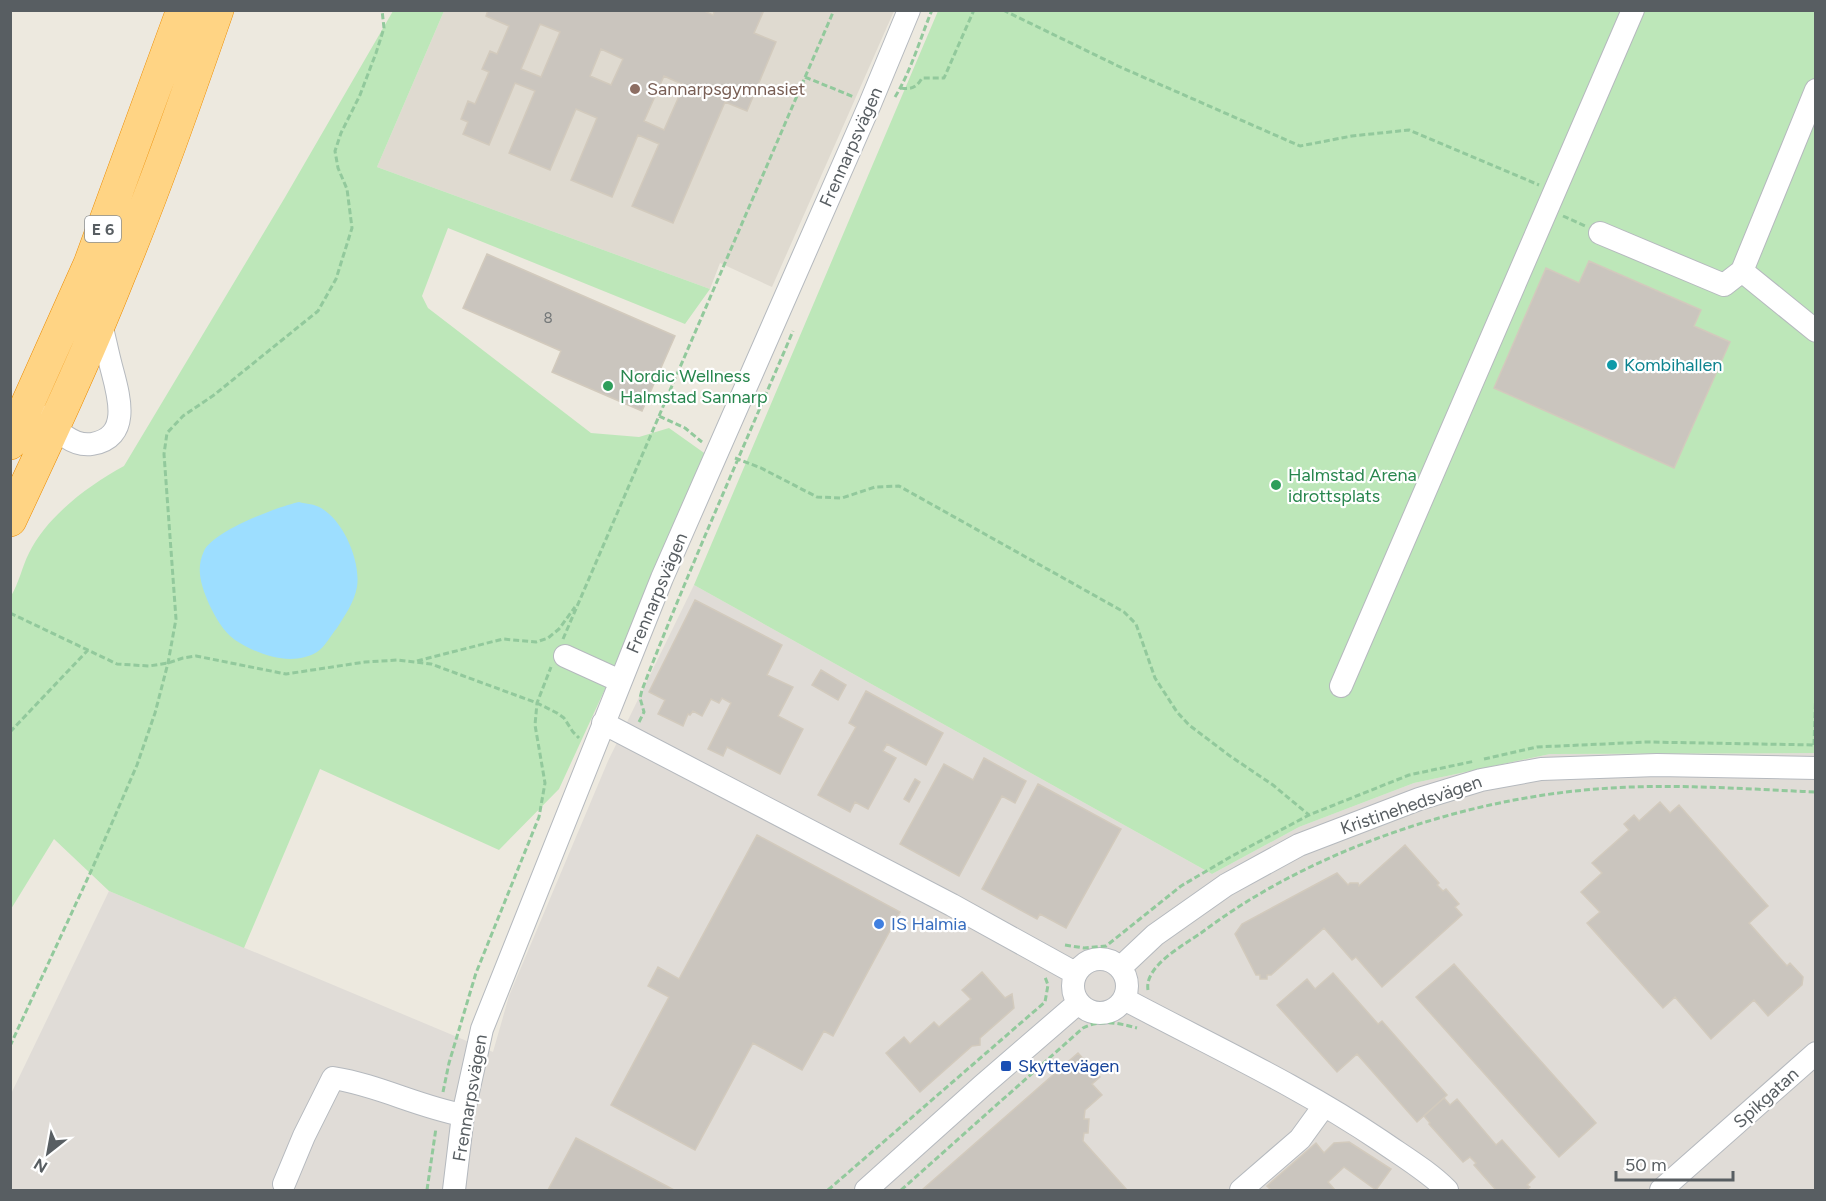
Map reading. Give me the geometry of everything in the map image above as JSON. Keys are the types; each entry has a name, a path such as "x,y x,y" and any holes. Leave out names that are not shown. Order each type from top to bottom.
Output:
{"highway":[{"name":"E 6","path":"10,443 90,264 183,10"},
{"name":"E 6","path":"10,520 54,427 100,320 174,135 217,10"}],"street":[{"name":"Frennarpsvägen","path":"454,1191 463,1114 482,1029 662,578 729,455 909,10"},
{"path":"1341,686 1633,10"},
{"path":"1600,233 1724,285 1742,271 1815,90"},
{"path":"1742,271 1815,331"},
{"path":"31,400 54,427 74,442 89,445 101,442 112,433 119,421 120,400 100,320"},
{"path":"560,653 620,681"},
{"path":"603,723 1075,973"},
{"name":"Kristinehedsvägen","path":"1119,968 1155,935 1226,885 1299,845 1419,799 1481,780 1541,769 1657,765 1815,768"},
{"path":"1094,960 1110,961 1119,968 1127,985 1124,999 1114,1009 1100,1014 1086,1011 1078,1003 1072,989 1075,973 1083,964 1094,960"},
{"path":"1124,999 1360,1127 1433,1176 1447,1191"},
{"path":"866,1191 1078,1003"},
{"name":"Spikgatan","path":"1661,1191 1815,1053"},
{"path":"284,1184 304,1136 333,1078 352,1081 440,1111 463,1114"},
{"path":"1241,1191 1300,1139 1324,1106"}],"path":[{"path":"10,1046 92,869 137,765 155,713 168,663 176,619 164,454 167,433 183,416 214,396 318,311 336,279 352,228 347,189 338,168 335,151 376,53 384,28 382,10"},
{"path":"427,1191 449,1063 476,973 541,810 545,783 535,725 537,703 834,10"},
{"path":"806,77 886,111 907,76 913,55 932,10"},
{"path":"900,88 913,88 922,78 944,78 974,10"},
{"path":"1003,10 1118,66 1300,146 1352,136 1409,130 1552,201 1600,233"},
{"path":"631,736 644,712 640,698 642,690 729,455 795,327"},
{"path":"659,416 685,428 707,446 761,468 817,497 842,498 875,487 899,486 1124,612 1136,624 1155,678 1177,712 1197,731 1273,785 1309,815"},
{"path":"415,661 503,639 536,642 548,638 560,629 578,603"},
{"path":"10,613 117,664 149,666 196,656 286,674 365,662 398,660 431,664 537,703 564,718 573,732 594,745"},
{"path":"10,732 88,650"},
{"path":"828,1191 1045,1002 1048,986 1044,975 1055,961 1063,945 1084,948 1106,946 1181,886 1309,815 1409,775 1537,747 1647,742 1815,745 1815,686"},
{"path":"901,1191 1083,1028 1101,1023 1138,1029 1146,1011 1155,999 1149,994 1147,987 1152,971 1159,963 1250,900 1303,871 1352,849 1419,824 1465,811 1507,801 1598,789 1668,787 1815,792"}],"shaded area":[{"name":"Sannarpsgymnasiet","path":"444,11 894,11 772,287 720,263 710,289 377,167"},
{"path":"694,585 1212,874 1299,827 1414,783 1550,754 1815,753 1815,1190 11,1190 10,1096 109,891 493,1052 509,996 608,761"}],"green space":[{"path":"393,11 444,11 377,167 710,289 685,324 448,228 422,296 428,308 591,433 639,437 669,428 707,455 623,650 559,789 499,850 320,769 244,948 109,891 54,839 11,909 11,596 27,558 37,539 58,514 83,492 124,466 284,199"},
{"name":"Halmstad Arena idrottsplats","path":"938,11 1815,11 1815,753 1550,754 1414,783 1299,827 1212,874 694,585"}],"water":[{"path":"299,502 319,507 337,522 349,543 358,577 354,598 349,609 323,647 307,656 286,659 254,650 235,640 226,632 206,598 200,565 204,551 210,543 232,528 262,514"}],"building":[{"path":"488,10 702,10 713,15 715,10 764,10 754,33 776,42 747,111 725,102 673,223 632,206 659,144 638,135 612,197 571,180 597,118 576,109 550,170 509,153 535,91 515,83 489,145 463,134 468,122 461,119 468,101 475,104 489,72 482,69 490,51 497,54 509,26 486,16","holes":["540,24 560,32 541,77 521,69","601,49 623,59 611,85 590,76","664,76 684,85 664,130 644,121"]},
{"path":"487,254 675,336 642,411 552,372 561,351 463,308"},
{"name":"Kombihallen","path":"1589,261 1701,310 1694,326 1730,342 1674,468 1494,388 1546,268 1579,283"},
{"path":"695,600 782,645 767,675 793,687 778,716 803,729 780,774 727,747 723,756 708,749 731,703 722,698 719,703 711,699 702,716 693,711 690,715 688,714 683,726 658,714 665,700 649,692"},
{"path":"821,670 846,685 838,700 812,685"},
{"path":"866,691 943,733 926,765 887,744 883,751 896,758 868,809 855,802 850,812 818,795 856,727 849,723"},
{"path":"984,758 1026,781 1015,803 1002,796 959,876 900,844 944,764 973,780"},
{"path":"915,779 920,782 909,802 904,799"},
{"path":"1038,784 1121,829 1066,928 1040,914 1037,919 982,889"},
{"path":"1660,802 1670,813 1679,805 1768,906 1749,923 1787,966 1790,963 1803,977 1802,985 1768,1016 1754,1000 1711,1039 1675,997 1663,1008 1587,923 1600,912 1581,892 1602,873 1592,863 1629,830 1624,824 1634,815 1639,821"},
{"path":"757,835 900,912 833,1036 824,1031 802,1070 753,1043 695,1150 611,1105 669,997 648,986 658,967 679,979"},
{"path":"1405,845 1439,883 1437,885 1443,891 1446,889 1459,904 1455,907 1462,915 1382,987 1356,957 1352,960 1324,928 1271,975 1267,975 1267,979 1260,979 1260,975 1256,975 1235,934 1242,924 1337,873 1348,885 1358,883 1359,886"},
{"path":"1454,964 1596,1123 1559,1157 1416,997"},
{"path":"982,972 1005,998 1012,994 1014,1008 980,1038 980,1045 972,1046 920,1092 886,1053 904,1037 910,1044 934,1022 939,1027 971,999 962,990"},
{"path":"1333,973 1378,1024 1382,1021 1447,1095 1417,1122 1357,1054 1337,1072 1277,1005 1307,979 1315,989"},
{"path":"1078,1053 1100,1077 1092,1084 1102,1095 1085,1110 1084,1119 1089,1119 1088,1133 1084,1133 1083,1141 1127,1190 922,1190"},
{"path":"1444,1098 1450,1105 1457,1099 1496,1145 1502,1140 1535,1177 1527,1185 1530,1187 1526,1190 1496,1190 1474,1165 1476,1163 1470,1157 1463,1162 1424,1116"},
{"path":"576,1138 674,1190 548,1190"},
{"path":"1349,1142 1391,1169 1376,1190 1344,1167 1328,1182 1335,1190 1271,1190 1267,1186 1316,1143 1324,1153 1334,1143"}],"place":[{"name":"Sannarpsgymnasiet","path":"635,89"},
{"name":"Kombihallen","path":"1612,365"},
{"name":"Nordic Wellness Halmstad Sannarp","path":"608,386"},
{"name":"Halmstad Arena idrottsplats","path":"1276,485"},
{"name":"IS Halmia","path":"879,924"},
{"name":"Skyttevägen","path":"1006,1066"}]}
